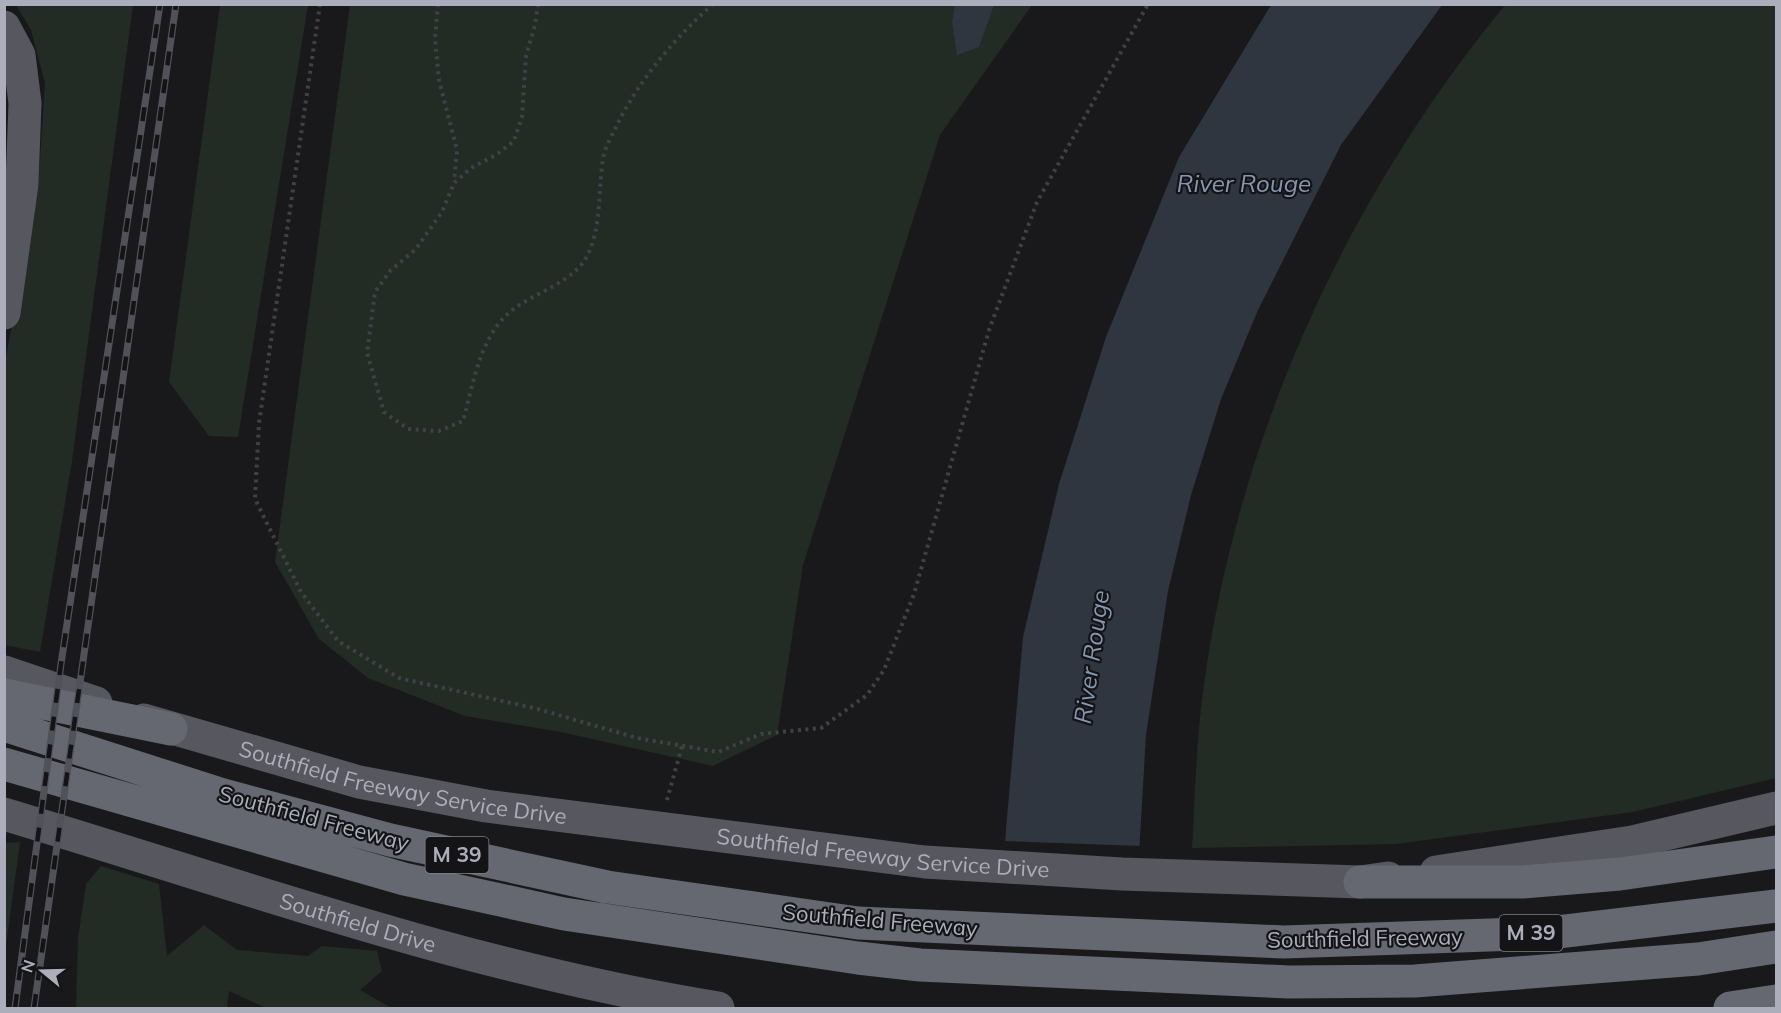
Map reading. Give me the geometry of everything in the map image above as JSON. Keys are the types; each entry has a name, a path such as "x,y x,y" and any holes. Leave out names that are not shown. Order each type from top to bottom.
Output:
{"highway":[{"path":"8,677 171,729"},
{"name":"Southfield Freeway","path":"4,725 223,795 402,843 608,888 858,923 1284,942 1548,933 1776,906"},
{"name":"Southfield Freeway","path":"4,764 404,879 564,914 858,958 920,965 1290,982 1415,981 1698,959 1776,947"},
{"path":"1360,882 1522,882 1620,874 1776,852"},
{"path":"1730,1008 1776,1002"}],"main road":[{"path":"4,27 19,55 25,103 22,184 4,313"},
{"name":"Southfield Freeway Service Drive","path":"171,729 359,782 486,806 925,862 1122,874 1360,882 1547,857 1632,842 1776,808"},
{"name":"Southfield Drive","path":"11,819 457,951 603,988 718,1008"}],"path":[{"path":"321,4 259,423 255,499 301,592 338,641 399,678 538,709 637,738 718,752 761,734 821,728 867,695 884,670 914,594 989,330 1037,202 1148,4"},
{"path":"438,4 435,39 439,80 457,150 454,183 442,212 416,249 390,271 375,292 367,353 384,412 408,429 439,431 463,421 484,346 499,322 514,308 567,276 585,259 594,235 604,153 623,113 651,69 685,30 713,4"},
{"path":"454,183 471,168 496,155 514,141 522,117 526,56 538,4"},
{"path":"659,829 682,746"}],"shaded area":[{"path":"16,5 133,5 72,461 40,652 5,645 5,362 38,191 45,83 31,30"},
{"path":"220,5 308,5 238,437 209,436 169,382"},
{"path":"350,5 1032,5 940,135 803,565 777,735 713,766 561,732 465,716 368,678 319,639 275,562"},
{"path":"1505,5 1776,5 1776,778 1633,812 1396,844 1192,848 1203,692 1219,598 1242,506 1271,415 1306,327 1348,242 1395,159 1447,80"},
{"path":"20,842 5,953 5,843"},
{"path":"101,866 159,884 167,956 204,925 237,950 308,956 322,946 377,951 382,971 360,990 390,1007 266,1008 229,991 227,1008 76,1008 78,938 86,884"}],"water":[{"path":"955,5 994,5 979,47 957,55 952,21"},
{"name":"River Rouge","path":"1271,5 1442,5 1341,145 1258,310 1221,399 1191,495 1168,591 1146,735 1130,1008 996,1008 1006,829 1023,637 1059,484 1106,337 1179,157"}],"pier":[{"path":"1002,841 1141,846 1133,1008 993,1008"}],"railway":[{"path":"15,1008 61,664 160,4"},
{"path":"34,1008 176,4"}]}
